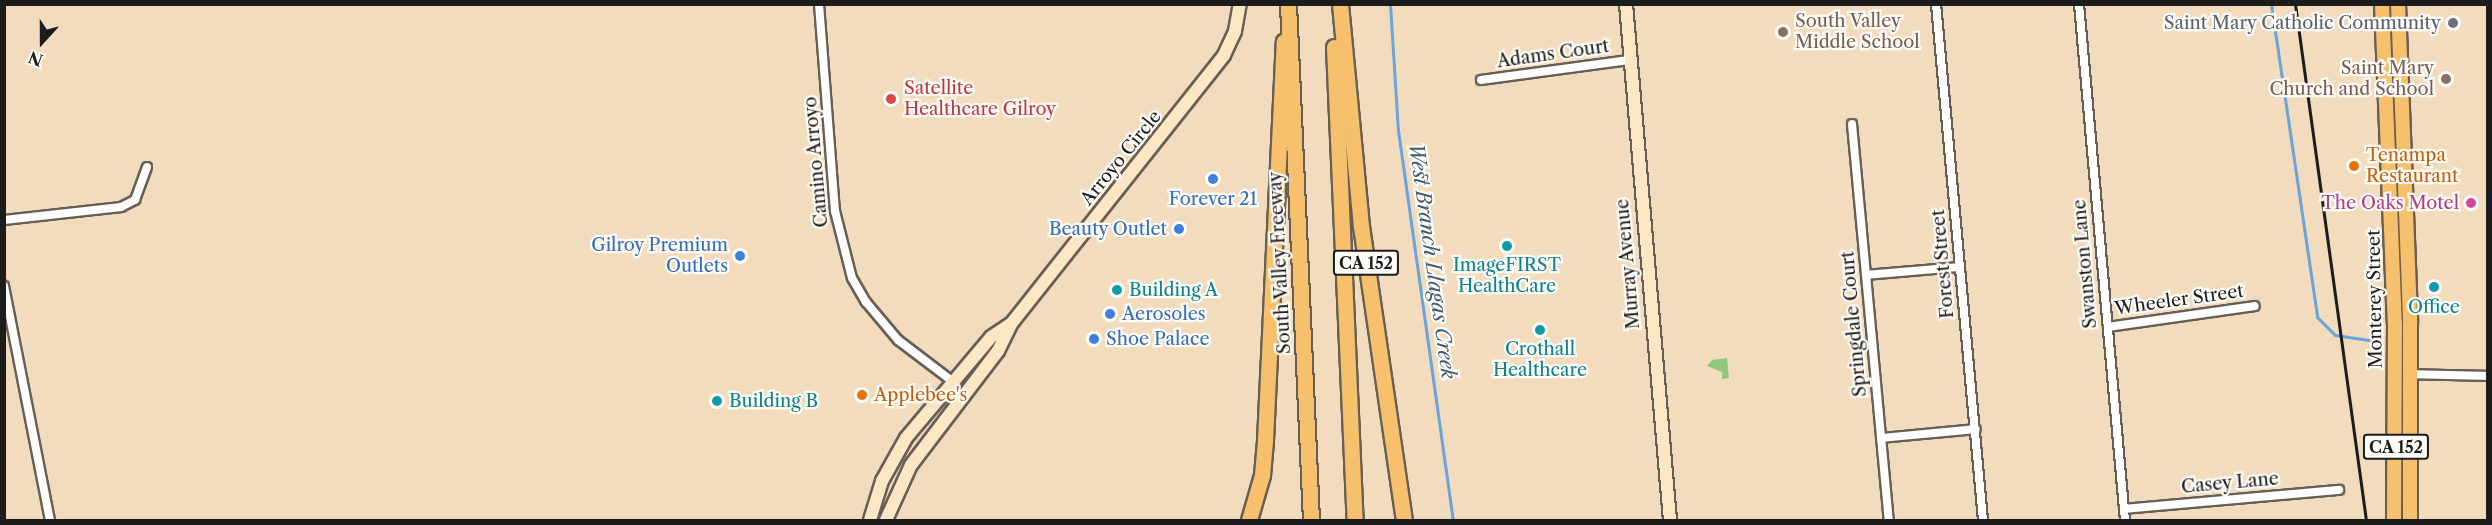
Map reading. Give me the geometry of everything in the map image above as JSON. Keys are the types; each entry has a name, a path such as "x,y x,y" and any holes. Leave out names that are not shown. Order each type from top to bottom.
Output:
{"highway":[{"path":"1332,4 1355,520"},
{"name":"CA 152","path":"1340,4 1361,226 1404,520"},
{"path":"1249,520 1260,483 1265,441 1280,59 1289,11"},
{"name":"South Valley Freeway","path":"1289,11 1311,520"}],"main road":[{"name":"Monterey Street","path":"2382,4 2410,520"},
{"name":"Monterey Street","path":"2394,520 2402,374 2398,4"}],"street":[{"name":"Camino Arroyo","path":"819,4 835,211 852,278 866,302 898,340 952,381"},
{"name":"Arroyo Circle","path":"886,520 911,465 998,351 1011,324 1209,76 1235,31 1240,4"},
{"name":"Murray Avenue","path":"1626,4 1670,520"},
{"name":"Forest Street","path":"1936,4 1983,520"},
{"name":"Swanston Lane","path":"2079,4 2125,520"},
{"name":"Adams Court","path":"1481,80 1629,60"},
{"name":"Springdale Court","path":"1852,124 1888,520"},
{"path":"4,220 121,207 135,200 147,168"},
{"path":"1866,274 1960,267"},
{"path":"4,286 50,520"},
{"name":"Wheeler Street","path":"2108,327 2254,306"},
{"name":"Arroyo Circle","path":"870,520 882,481 906,438 991,337 1011,324"},
{"path":"2402,374 2487,376"},
{"path":"1881,438 1976,429"},
{"name":"Casey Lane","path":"2124,509 2339,490"}],"green space":[{"path":"1727,358 1729,378 1722,379 1722,372 1707,366 1712,360"}],"waterway":[{"name":"West Branch Llagas Creek","path":"1390,4 1398,130 1453,520"},
{"path":"2271,4 2317,317 2335,335 2376,341 2382,337"}],"railway":[{"path":"2295,4 2366,520"}],"place":[{"name":"Saint Mary Catholic Community","path":"2453,23"},
{"name":"South Valley Middle School","path":"1783,32"},
{"name":"Saint Mary Church and School","path":"2446,79"},
{"name":"Satellite Healthcare Gilroy","path":"891,99"},
{"name":"Tenampa Restaurant","path":"2354,166"},
{"name":"Forever 21","path":"1213,179"},
{"name":"The Oaks Motel","path":"2471,203"},
{"name":"Beauty Outlet","path":"1179,229"},
{"name":"ImageFIRST HealthCare","path":"1507,246"},
{"name":"Gilroy Premium Outlets","path":"740,256"},
{"name":"Office","path":"2434,287"},
{"name":"Building A","path":"1117,290"},
{"name":"Aerosoles","path":"1110,314"},
{"name":"Crothall Healthcare","path":"1540,330"},
{"name":"Shoe Palace","path":"1094,339"},
{"name":"Applebee's","path":"862,395"},
{"name":"Building B","path":"717,401"}]}
